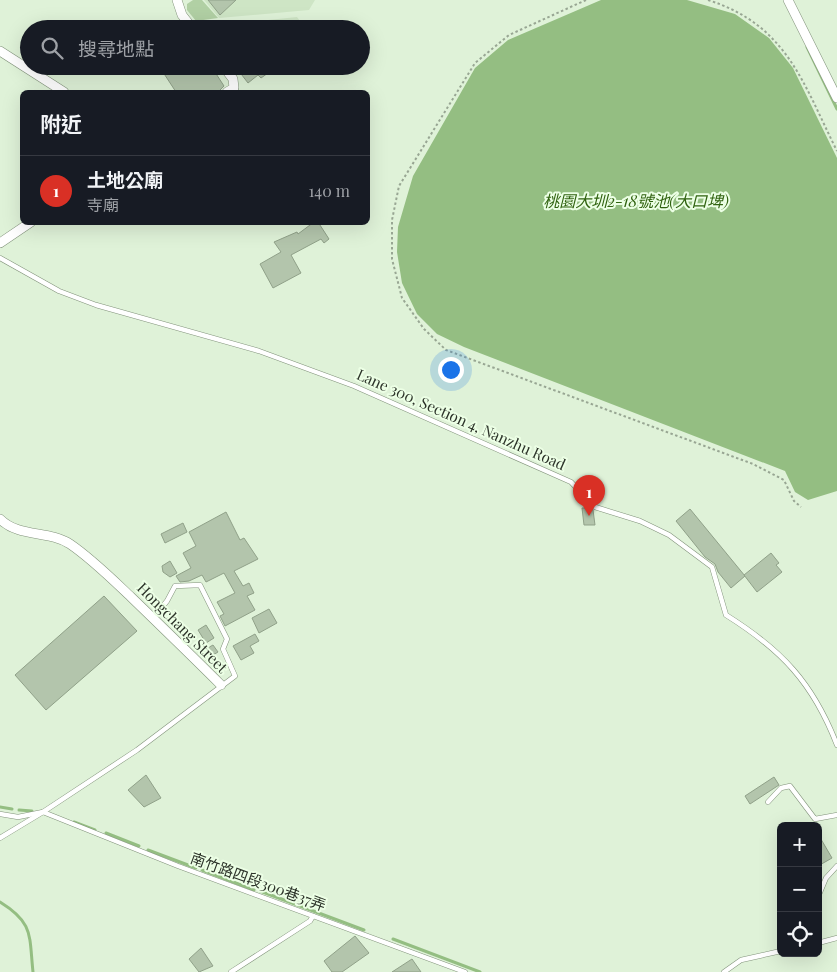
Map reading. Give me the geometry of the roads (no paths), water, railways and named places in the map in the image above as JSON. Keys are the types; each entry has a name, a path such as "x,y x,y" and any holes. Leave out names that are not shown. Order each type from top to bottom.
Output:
{"street":[{"path":"178,0 182,15 186,20"},
{"path":"788,0 837,98"},
{"path":"0,51 20,64"},
{"path":"37,75 61,90"},
{"path":"230,75 233,79 234,88 230,90"},
{"path":"0,243 27,225"},
{"name":"Hongchang Street","path":"0,519 5,524 24,532 58,538 70,544 113,580 221,685"}],"lane":[{"name":"Lane 300, Section 4, Nanzhu Road","path":"0,258 59,291 96,305 259,350 416,412 518,460 571,482 595,506 640,521 669,535 712,567 726,615 761,637 779,653 825,714 837,745"},
{"path":"153,618 167,601 175,586 200,585 227,639 223,649 234,676 221,685"},
{"name":"Hongchang Street","path":"0,838 137,750 221,685"},
{"path":"768,802 781,788 790,786 815,820 837,815"},
{"path":"0,814 18,817 43,812"},
{"name":"南竹路四段300巷37弄","path":"43,812 465,972"},
{"path":"822,888 826,878 837,866"},
{"path":"231,972 310,921 314,916"},
{"path":"822,941 837,938"},
{"path":"724,972 742,960 777,952"}],"water":[{"name":"桃園大圳2-18號池(大口埤)","path":"601,0 687,0 735,14 769,38 793,68 837,158 837,491 808,500 795,492 785,471 464,347 437,334 417,314 402,283 397,252 398,227 413,176 475,68 508,40"}],"waterway":[{"path":"807,47 837,109"},
{"path":"0,807 12,809"},
{"path":"19,810 32,811"},
{"path":"74,822 95,830"},
{"path":"106,833 139,846"},
{"path":"148,850 196,868"},
{"path":"202,870 254,890"},
{"path":"260,891 364,930"},
{"path":"0,902 19,917 28,931 33,972"},
{"path":"393,939 480,972"}],"place":[{"name":"土地公廟","path":"589,516"}]}
